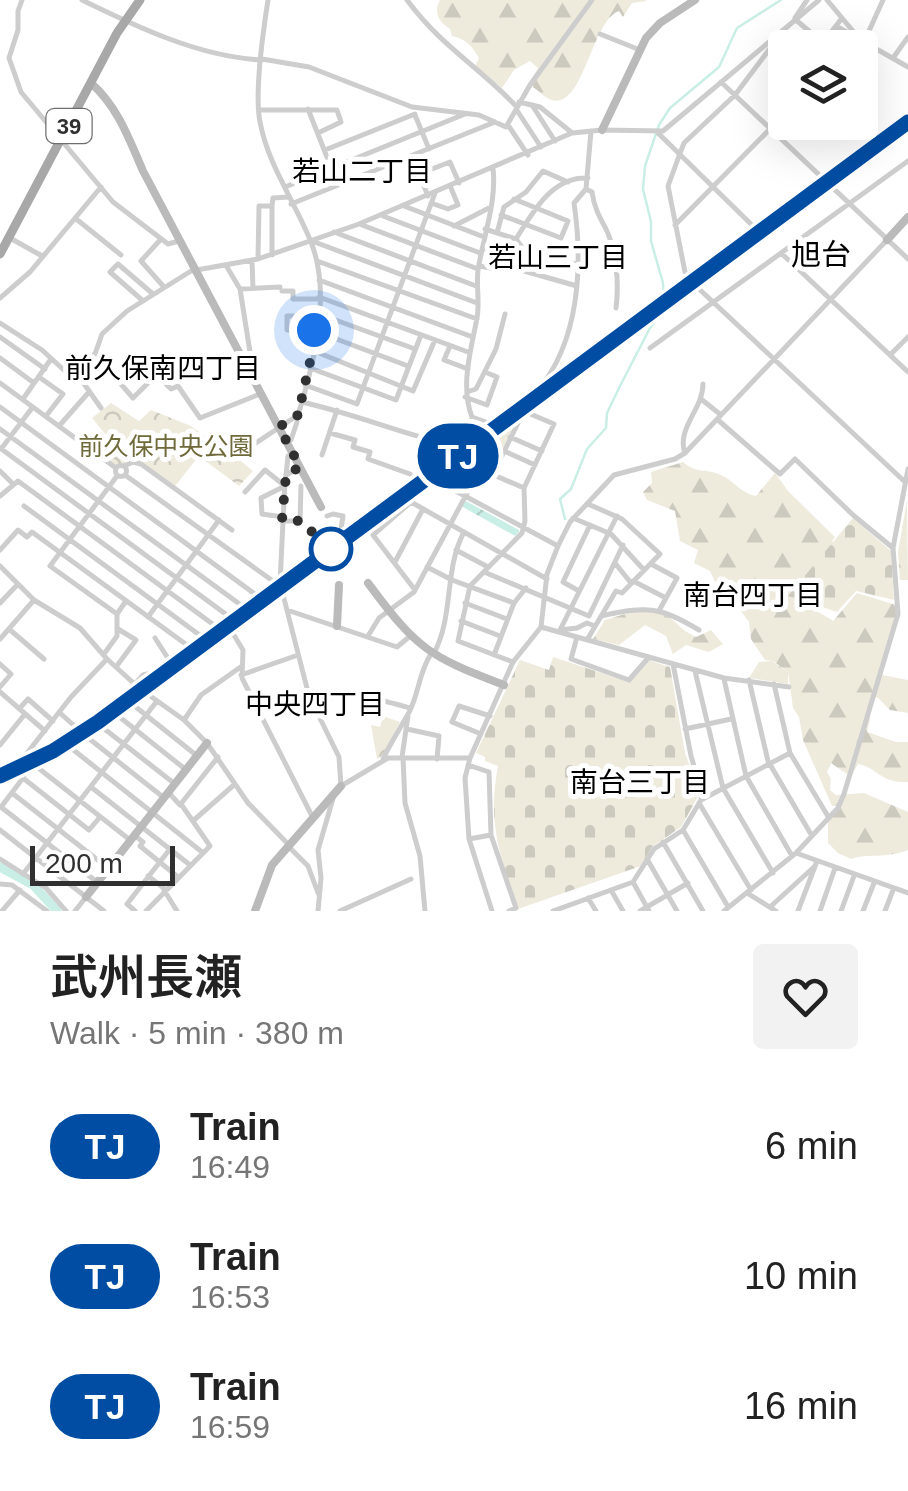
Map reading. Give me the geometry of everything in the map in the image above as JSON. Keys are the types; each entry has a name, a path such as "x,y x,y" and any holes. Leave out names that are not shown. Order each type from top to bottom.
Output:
{"main road":[{"name":"39","path":"0,254 125,20 140,0"}],"street":[{"path":"22,0 10,51 14,78 24,96 113,202 161,239 171,244 180,240"},
{"path":"82,0 229,58 309,67 413,111 468,113 502,127 508,125 517,106 592,0"},
{"path":"241,453 296,418 314,351 318,315 317,261 284,187 259,110 268,0"},
{"path":"407,0 429,30 517,106 541,147"},
{"path":"602,130 640,50 660,23 694,0"},
{"path":"793,22 807,0"},
{"path":"784,30 823,0 853,30"},
{"path":"867,30 883,0"},
{"path":"833,30 842,18"},
{"path":"793,22 803,30"},
{"path":"836,26 843,30"},
{"path":"600,34 640,50"},
{"path":"893,58 908,38"},
{"path":"0,323 63,370 73,368 95,354 102,334 142,300 196,270 272,255 431,198 572,133 658,132 768,44"},
{"path":"878,49 908,67"},
{"path":"658,132 679,156 756,229 690,278 684,272 668,186 679,156 684,143 735,95 768,50"},
{"path":"722,82 768,127"},
{"path":"91,83 121,120 321,507"},
{"path":"517,106 532,104 572,133"},
{"path":"532,104 555,140"},
{"path":"308,109 338,185"},
{"path":"259,110 337,110 341,122 318,133"},
{"path":"413,111 428,149"},
{"path":"325,150 413,111"},
{"path":"284,187 468,113"},
{"path":"272,255 274,198 290,201 338,185 494,122"},
{"path":"508,125 528,154"},
{"path":"472,417 494,426 536,394 569,328 579,266 574,203 586,189 591,131"},
{"path":"675,225 768,133"},
{"path":"782,140 908,259"},
{"path":"650,348 908,160"},
{"path":"450,187 458,206 448,210 431,198 420,174 450,162 459,183"},
{"path":"302,402 434,441 452,437 470,441 468,352 476,320 476,286 494,169"},
{"path":"498,233 507,202 526,192 543,171 568,182"},
{"path":"516,238 548,193 576,178 588,178"},
{"path":"0,298 101,187"},
{"path":"586,189 592,192 612,252 616,308"},
{"path":"305,386 357,404 431,198"},
{"path":"501,216 562,238 568,221 514,199"},
{"path":"253,288 259,206 272,206"},
{"path":"404,206 454,226 516,238 524,250 579,266"},
{"path":"454,226 489,208"},
{"path":"359,224 479,267 496,269 502,256 380,215"},
{"path":"75,218 121,255"},
{"path":"492,911 469,839 464,787 469,762 513,662 542,627 546,579 573,518 614,475 685,454 908,218"},
{"path":"332,231 476,286"},
{"path":"9,238 42,256"},
{"path":"161,239 141,261 164,287"},
{"path":"310,239 477,303"},
{"path":"524,250 517,270 577,286"},
{"path":"781,252 908,372"},
{"path":"317,261 476,320"},
{"path":"104,279 120,264 153,294"},
{"path":"227,266 240,289 250,352 242,358"},
{"path":"110,272 142,300"},
{"path":"318,280 471,336"},
{"path":"696,287 904,482"},
{"path":"240,289 281,289 293,291 293,299 319,298 468,352"},
{"path":"466,394 476,388 485,372 505,314"},
{"path":"408,366 317,331 288,330 288,316 318,315 415,350"},
{"path":"229,333 244,324"},
{"path":"229,333 247,334"},
{"path":"310,368 396,400 421,335"},
{"path":"0,337 45,369"},
{"path":"890,356 908,337"},
{"path":"314,351 412,390 435,340"},
{"path":"450,346 444,360 468,370"},
{"path":"95,354 135,398 156,375"},
{"path":"0,358 63,394 46,416"},
{"path":"117,380 140,358 171,389 178,386 200,418 261,394"},
{"path":"22,399 51,359"},
{"path":"73,368 101,408"},
{"path":"466,394 487,405 497,378 485,372"},
{"path":"0,383 278,583"},
{"path":"685,454 682,438 700,400 703,384"},
{"path":"59,426 89,392"},
{"path":"700,400 780,474 795,458 852,515 893,548"},
{"path":"33,406 0,449 232,618"},
{"path":"0,407 260,597"},
{"path":"322,455 337,410"},
{"path":"493,474 520,419 528,413 554,424 524,488 523,529 470,586 461,621 458,640 513,662"},
{"path":"291,440 296,422"},
{"path":"0,429 245,608"},
{"path":"330,434 355,440 353,447 370,452 368,460 410,474"},
{"path":"510,437 542,451"},
{"path":"504,451 535,465"},
{"path":"524,488 480,468 471,455 438,479 438,483 558,546"},
{"path":"288,456 278,583 312,704 339,758 338,789 318,850 318,911"},
{"path":"118,614 50,566 121,471 133,462 142,464 232,530"},
{"path":"286,475 300,467"},
{"path":"368,636 374,622 415,590 480,468"},
{"path":"682,830 726,909 773,873 838,808 853,772 898,614 893,548 908,469"},
{"path":"245,492 265,470 285,486"},
{"path":"0,471 14,484"},
{"path":"0,495 18,481 218,628"},
{"path":"285,486 262,498 262,514 302,522 302,486"},
{"path":"415,590 374,532 411,502 546,579"},
{"path":"587,640 616,591 622,593 660,554 616,516 588,504"},
{"path":"24,506 204,638"},
{"path":"395,562 424,509"},
{"path":"327,516 343,516 341,529"},
{"path":"560,631 616,516"},
{"path":"573,518 609,533 644,570"},
{"path":"148,617 219,520"},
{"path":"580,592 563,582 590,525"},
{"path":"0,550 18,530 27,537 32,532 191,648"},
{"path":"425,911 420,856 405,804 402,758 420,673 442,636 456,550 464,532"},
{"path":"456,550 486,570 589,616 623,545"},
{"path":"615,563 632,582 666,598"},
{"path":"651,564 677,578 660,610"},
{"path":"427,567 514,602"},
{"path":"1,568 34,600 80,628 116,668 184,720 207,743 248,803 308,866 319,896"},
{"path":"136,684 143,675 159,671 278,583"},
{"path":"368,583 410,637 432,654 504,685"},
{"path":"0,603 18,584"},
{"path":"337,626 339,585"},
{"path":"494,655 514,602 526,588"},
{"path":"0,638 34,600"},
{"path":"20,762 105,657 117,636 118,614 126,602"},
{"path":"465,603 507,619"},
{"path":"602,616 636,608 660,610 700,630"},
{"path":"287,610 399,647 410,637"},
{"path":"461,621 501,636"},
{"path":"560,631 587,623 595,626"},
{"path":"542,627 724,678 789,687"},
{"path":"9,629 44,660"},
{"path":"116,668 136,640 118,629"},
{"path":"232,632 243,650 241,676 312,816"},
{"path":"577,637 571,660 628,680 649,657"},
{"path":"155,638 171,662"},
{"path":"241,676 298,656"},
{"path":"0,664 11,674 0,689 6,698 45,731"},
{"path":"553,911 633,882 662,842 682,830 700,801 702,793 673,664"},
{"path":"184,720 200,694 242,666"},
{"path":"696,671 724,788 773,873"},
{"path":"724,678 746,776 794,854 908,894"},
{"path":"749,680 770,764 812,836"},
{"path":"774,684 790,753 829,818"},
{"path":"0,784 24,776 71,748 146,694"},
{"path":"312,704 332,695 349,694 367,696 409,712"},
{"path":"0,706 6,698"},
{"path":"19,709 28,698 53,721"},
{"path":"23,874 157,701"},
{"path":"132,704 197,755"},
{"path":"480,734 452,722 459,706 490,716"},
{"path":"254,911 266,875 288,844 338,789 383,759 409,712"},
{"path":"0,770 79,730 60,713"},
{"path":"0,745 26,714"},
{"path":"117,715 186,770"},
{"path":"686,729 732,719"},
{"path":"102,726 175,784"},
{"path":"408,728 440,736 436,760"},
{"path":"87,737 181,804 210,846 146,911"},
{"path":"75,911 207,743"},
{"path":"71,748 202,852"},
{"path":"700,801 790,753"},
{"path":"181,804 218,757"},
{"path":"383,759 469,762 489,772 492,835 516,908 509,911"},
{"path":"37,768 100,817 143,842 140,846 178,877"},
{"path":"24,776 0,807 97,882"},
{"path":"24,776 89,830 100,817"},
{"path":"194,820 235,784"},
{"path":"91,787 190,865"},
{"path":"12,793 108,868"},
{"path":"700,801 749,891 773,909 815,864"},
{"path":"0,830 104,911"},
{"path":"469,839 492,835"},
{"path":"662,842 704,911"},
{"path":"135,911 127,904 170,849"},
{"path":"647,859 677,911"},
{"path":"0,860 53,894 66,911"},
{"path":"798,911 815,864"},
{"path":"820,911 835,868"},
{"path":"148,876 164,889 177,911"},
{"path":"841,911 854,876"},
{"path":"340,911 411,879"},
{"path":"633,882 646,910 688,883"},
{"path":"0,884 8,883 47,911"},
{"path":"863,911 874,884"},
{"path":"885,911 893,889"},
{"path":"2,911 20,890"},
{"path":"611,890 623,911"},
{"path":"588,898 596,911"},
{"path":"752,911 757,899"}],"green space":[{"path":"440,0 647,1 632,3 623,17 619,11 609,18 572,91 563,99 552,100 533,87 538,68 530,61 514,70 502,88 475,66 479,58 474,50 452,36 438,17"},
{"name":"前久保中央公園","path":"111,403 139,421 151,410 205,436 221,433 223,440 238,450 234,452 237,458 253,471 239,486 199,456 175,486 140,461 115,465 106,458 101,442 106,435 92,418"},
{"path":"516,421 492,471 481,466 473,452"},
{"path":"683,462 721,475 756,496 775,473 835,537 832,541 836,546 822,563 802,602 806,605 833,621 857,593 896,605 897,623 882,675 908,680 908,713 890,710 877,697 869,701 867,732 908,742 908,782 885,778 858,764 851,777 831,763 827,772 830,790 836,795 864,793 908,812 908,850 851,859 828,843 828,822 836,806 832,806 803,740 788,672 765,660 751,639 749,622 725,589 716,584 710,571 694,563 698,550 680,541 675,511 647,500 643,492 652,483 651,472"},
{"path":"907,500 908,580 900,580 898,552"},
{"path":"853,518 891,551 894,600 856,591 837,612 788,596"},
{"path":"641,609 667,615 696,637 711,630 723,644 709,652 686,645 673,654 666,636 645,625 619,645 593,639 605,620"},
{"path":"553,657 629,682 648,660 670,667 685,753 700,793 681,827 652,847 641,866 518,909 495,822 498,766 476,753 520,660 549,670"},
{"path":"772,661 788,672 788,684 749,678 759,662"},
{"path":"383,716 400,722 377,759 371,725 380,727"}],"water":[{"path":"466,501 519,532 515,536 461,506"}],"waterway":[{"path":"565,519 560,499 571,489 587,449 606,428 607,413 620,386 650,328 664,311 663,283 643,189 645,166 659,125 670,108 719,67 737,28 781,0"},
{"path":"0,867 33,885 57,911"}],"railway":[{"path":"0,779 47,757 99,724 908,122"}],"train":[{"name":"TJ","path":"0,776 53,751 98,722 908,122"}],"district":[{"name":"若山二丁目","path":"362,171"},
{"name":"旭台","path":"821,255"},
{"name":"若山三丁目","path":"558,257"},
{"name":"前久保南四丁目","path":"163,368"},
{"name":"南台四丁目","path":"753,595"},
{"name":"中央四丁目","path":"315,704"},
{"name":"南台三丁目","path":"640,782"}],"route":[{"path":"314,330 314,351 298,415 279,427 300,467 286,475 282,520 300,521 331,549"}]}
